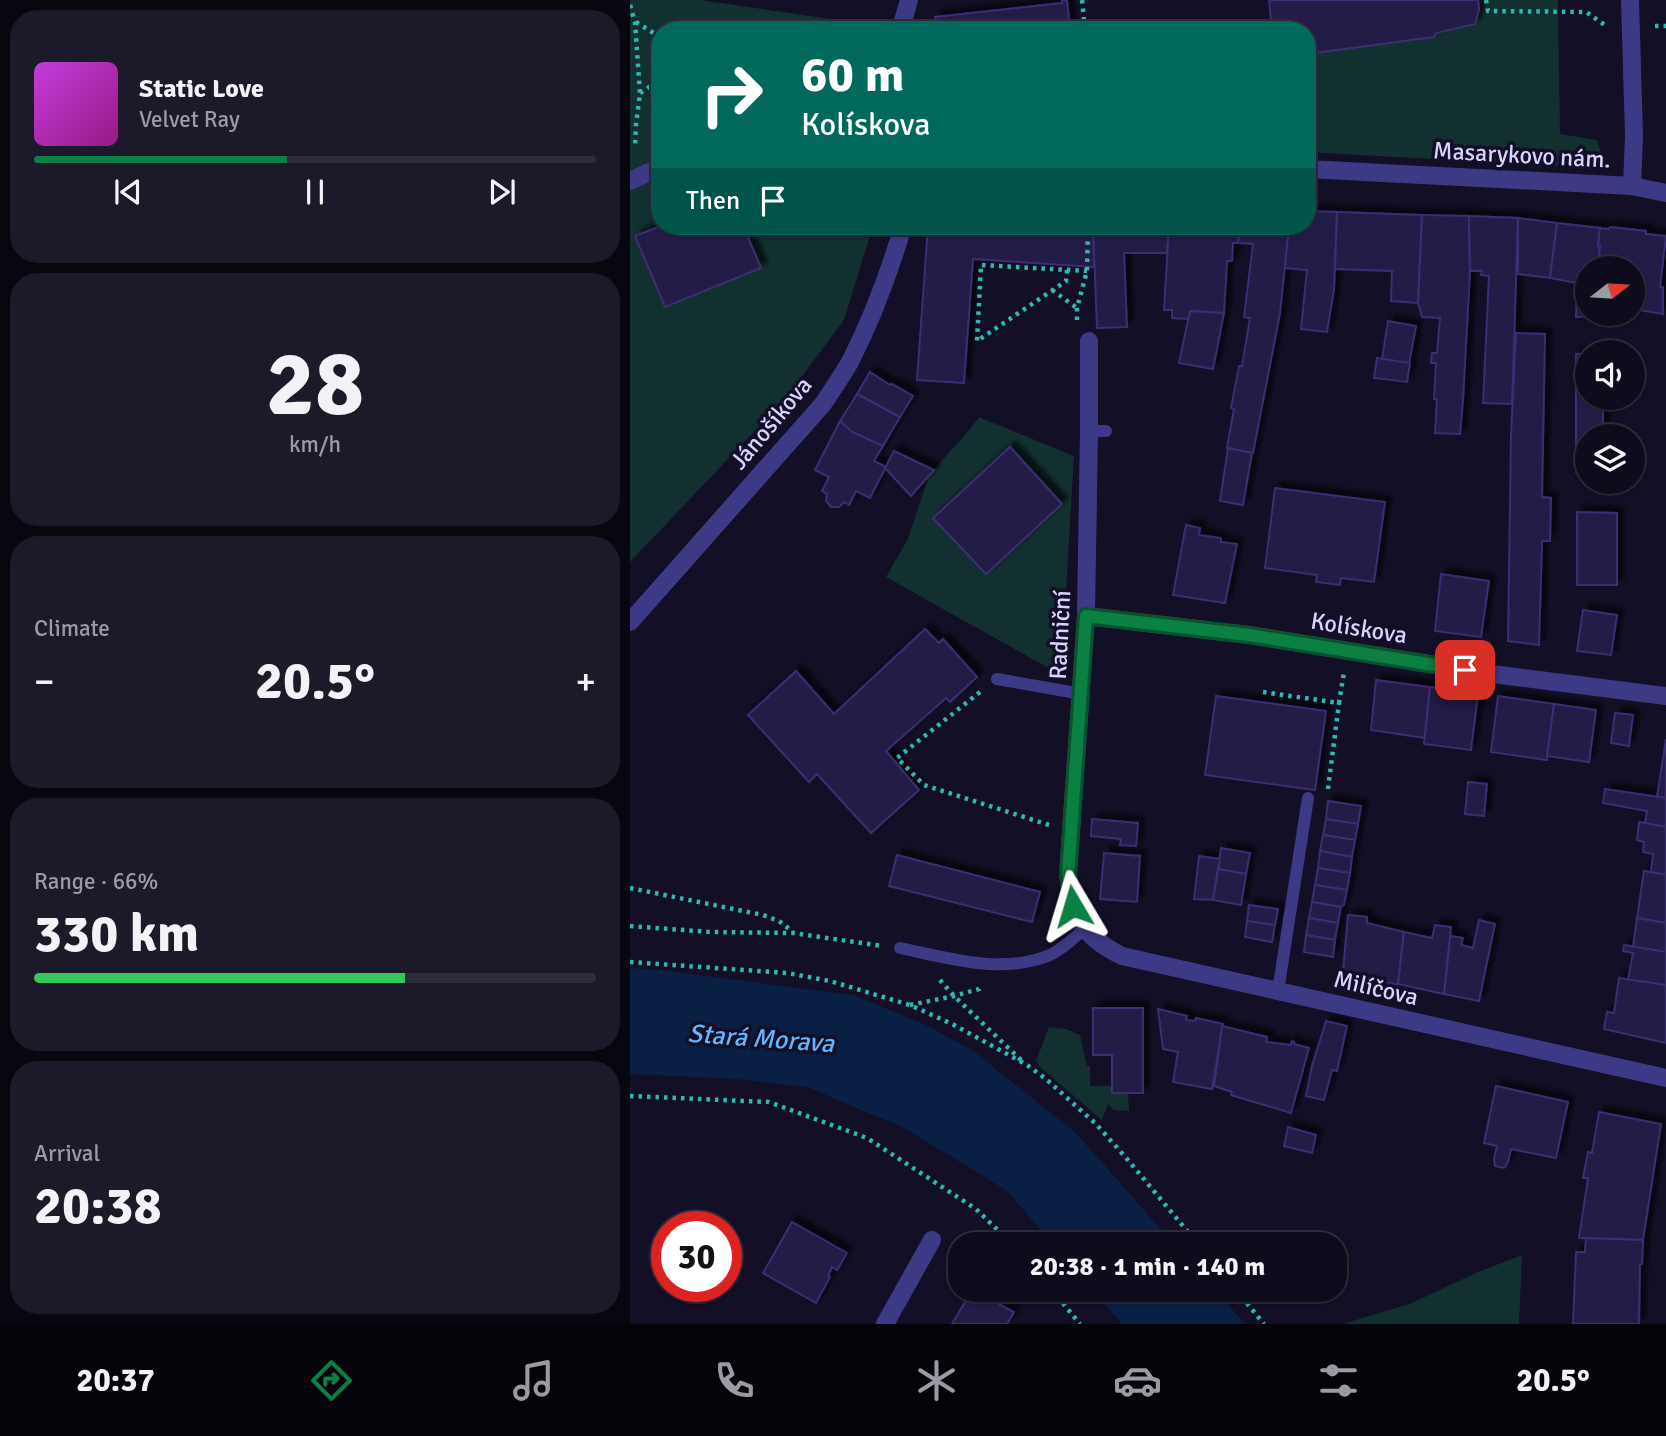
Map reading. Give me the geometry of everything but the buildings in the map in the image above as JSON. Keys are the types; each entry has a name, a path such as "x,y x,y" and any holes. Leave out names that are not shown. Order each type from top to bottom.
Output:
{"street":[{"path":"903,21 909,0"},
{"name":"Masarykovo nám.","path":"1316,169 1632,186 1634,136 1630,0"},
{"path":"630,181 651,171"},
{"path":"1632,186 1666,193"},
{"name":"Jánošíkova","path":"630,622 823,404 849,364 866,328 886,281 900,235"},
{"name":"Radniční","path":"1083,336 1098,431 1068,875 1073,906 1085,929"},
{"name":"Kolískova","path":"1086,616 1249,635 1492,674 1666,696"},
{"name":"Milíčova","path":"1085,929 1100,945 1122,956 1666,1078"},
{"path":"885,1324 932,1240"}],"lane":[{"path":"997,679 1082,694"},
{"path":"1278,991 1308,798"},
{"path":"900,948 980,963 1023,963 1052,954 1085,929"}],"path":[{"path":"1082,0 1084,21"},
{"path":"1486,0 1488,11 1586,12 1607,27 1631,26"},
{"path":"630,5 635,22 640,94 635,146"},
{"path":"635,22 651,32"},
{"path":"640,94 651,86"},
{"path":"1083,336 1077,308 1087,271 1088,235"},
{"path":"1067,270 1066,281 977,341 981,265 1087,271"},
{"path":"1052,290 1077,308"},
{"path":"1327,795 1344,669"},
{"path":"997,679 897,758 924,785 1047,824"},
{"path":"1263,692 1339,703"},
{"path":"630,888 763,915 779,921 793,933"},
{"path":"630,926 710,932 793,933 900,948"},
{"path":"924,953 930,969 954,996 1027,1065 1096,1124 1188,1232"},
{"path":"630,962 788,973 830,981 909,1005 954,1025 1027,1065"},
{"path":"909,1005 979,989 994,964"},
{"path":"630,1096 769,1102 867,1138 976,1209 1000,1232"},
{"path":"1062,1302 1080,1324"},
{"path":"1246,1302 1264,1324"}],"green space":[{"path":"630,0 700,0 844,21 651,21 651,235 870,235 844,320 786,398 630,562"},
{"path":"1268,0 1558,0 1560,134 1597,140 1607,169 1316,153 1316,21 1271,21"},
{"path":"979,417 1074,456 1061,675 886,577 908,539 929,475"},
{"path":"1049,1027 1066,1029 1080,1035 1087,1066 1090,1066 1090,1086 1112,1086 1112,1093 1128,1093 1129,1111 1114,1110 1108,1104 1102,1120 1040,1067 1036,1061"},
{"path":"1522,1255 1519,1324 1343,1324 1412,1303"}],"water":[{"name":"Stará Morava","path":"630,968 854,995 926,1025 972,1050 1076,1133 1163,1232 1043,1232 1006,1190 904,1128 807,1087 736,1079 630,1074"},
{"path":"1103,1302 1226,1302 1245,1324 1122,1324"}],"route":[{"path":"1073,906 1068,875 1086,616 1249,635 1465,670"}]}
